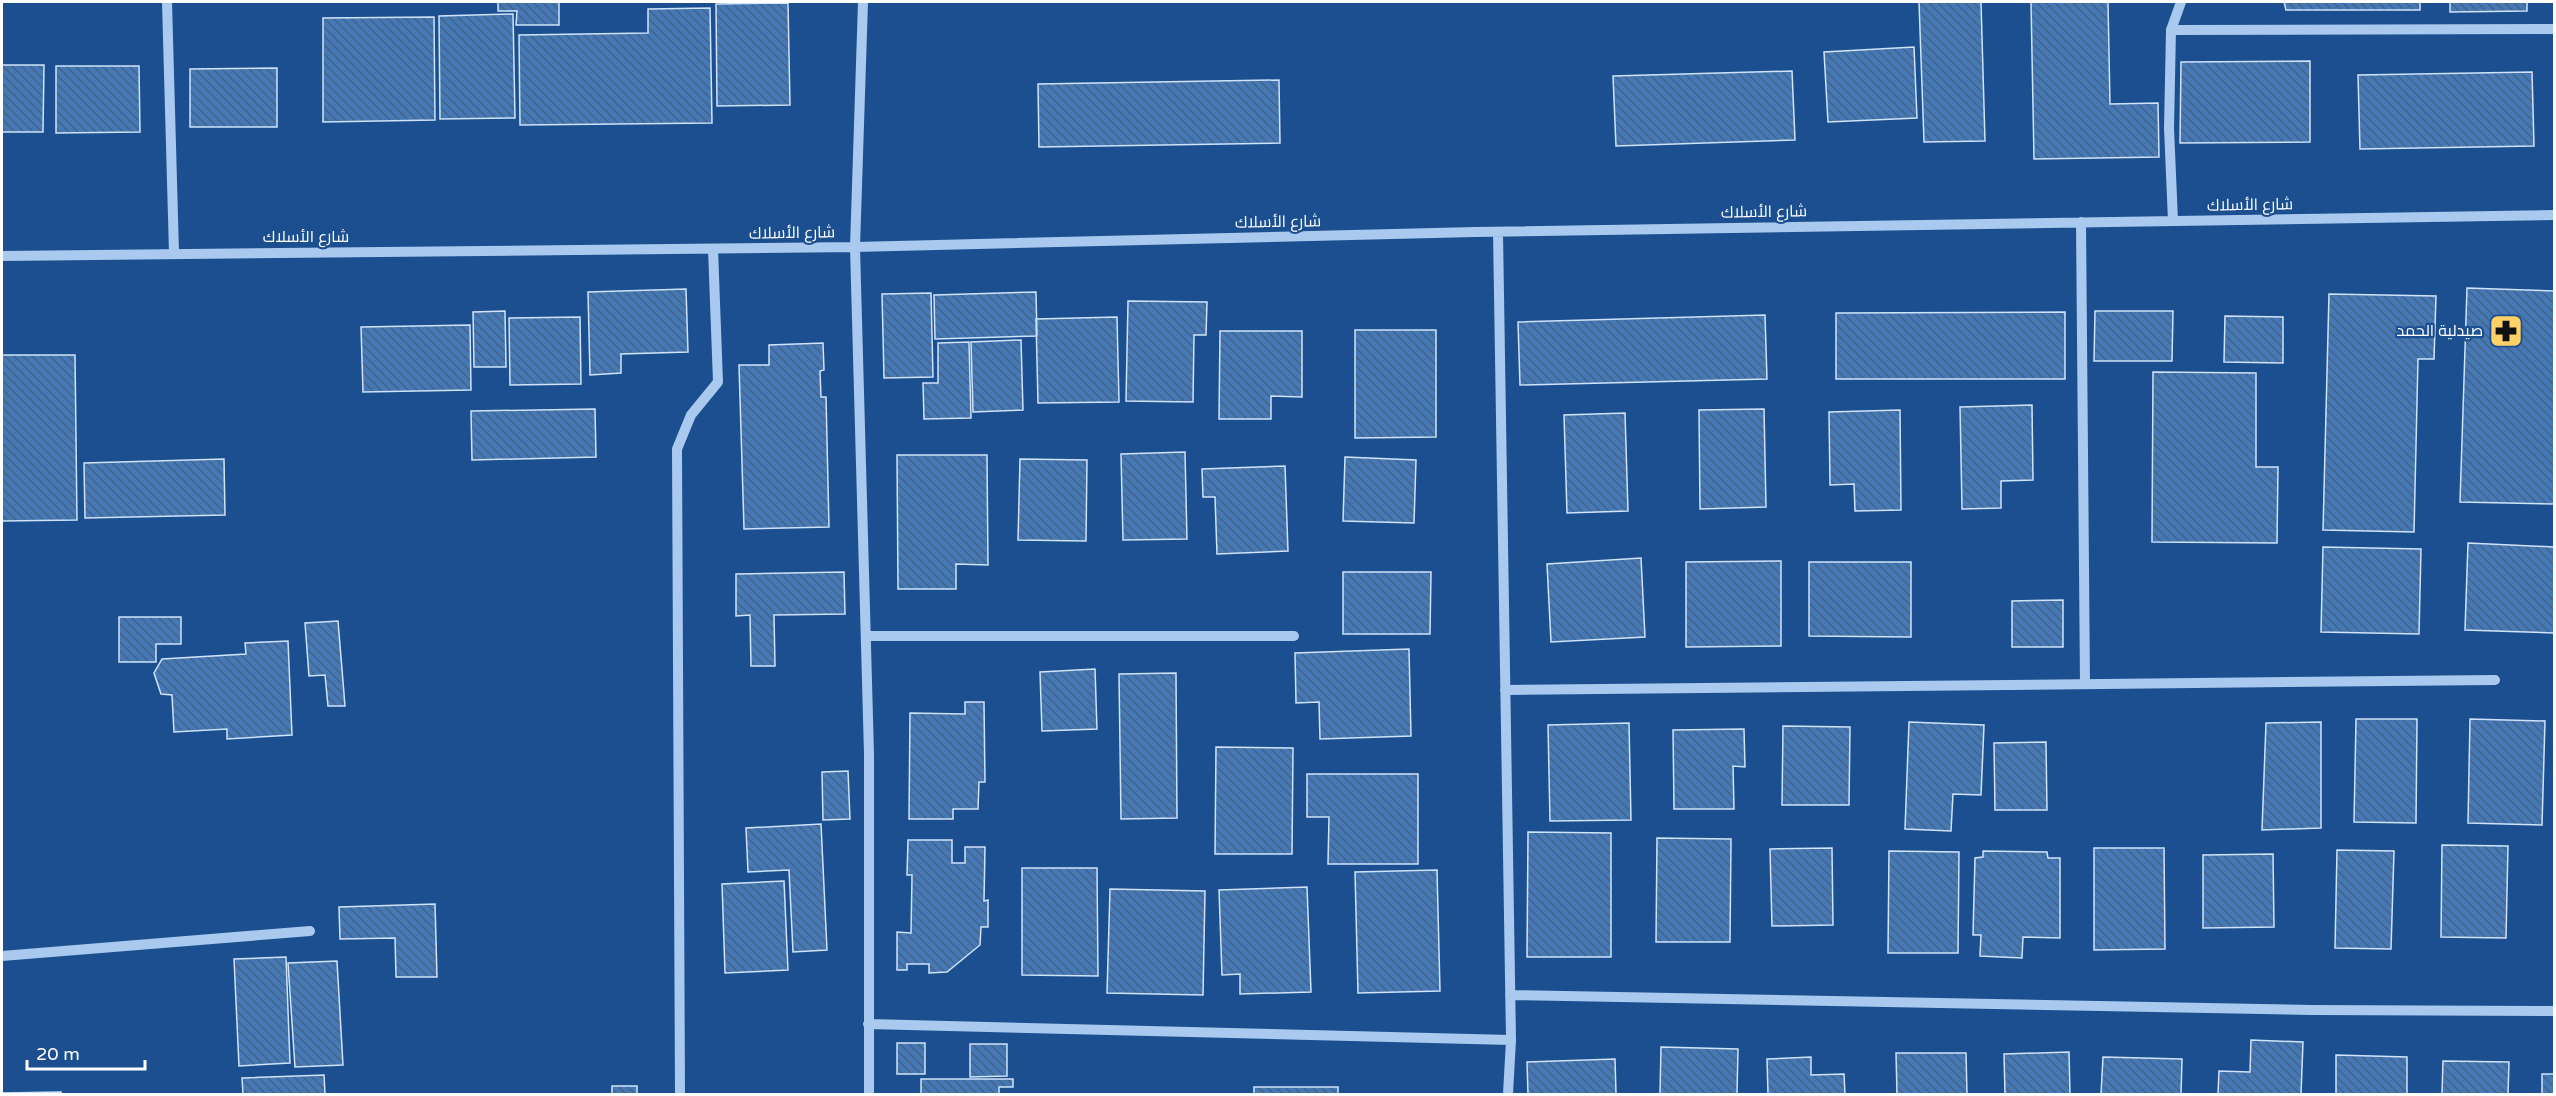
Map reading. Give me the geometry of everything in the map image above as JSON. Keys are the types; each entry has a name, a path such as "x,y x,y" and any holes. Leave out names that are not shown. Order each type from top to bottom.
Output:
{"street":[{"path":"167,2 174,253"},
{"path":"863,2 855,247 869,754 869,1095"},
{"path":"2173,221 2169,128 2171,30 2181,2"},
{"path":"2171,30 2554,29"},
{"name":"شارع الأسلاك","path":"2,256 855,247 1498,232 2554,215"},
{"path":"2081,222 2085,684"},
{"path":"1498,232 1510,995 1508,1095"},
{"path":"680,1095 677,449 691,415 718,382 713,249"},
{"path":"866,636 1294,636"},
{"path":"1505,690 2495,680"},
{"path":"2,956 310,931"},
{"path":"1510,995 2312,1010 2554,1011"},
{"path":"868,1024 1510,1040"}],"building":[{"path":"498,2 559,2 559,25 516,25 517,11 498,11"},
{"path":"1919,2 1981,2 1985,141 1924,142"},
{"path":"2031,2 2108,2 2110,104 2158,103 2159,157 2034,159"},
{"path":"2284,2 2420,2 2420,10 2286,10"},
{"path":"2450,2 2527,2 2527,11 2450,12"},
{"path":"788,3 790,105 717,106 716,4"},
{"path":"710,8 712,123 520,125 519,35 648,33 648,9"},
{"path":"513,14 515,118 440,119 439,16"},
{"path":"434,17 435,120 323,122 323,18"},
{"path":"1914,47 1917,118 1828,122 1824,52"},
{"path":"2310,61 2310,142 2180,143 2181,62"},
{"path":"2,65 44,65 43,132 2,132"},
{"path":"56,66 139,66 140,132 56,133"},
{"path":"277,68 277,127 190,127 190,69"},
{"path":"1792,71 1795,140 1616,146 1613,76"},
{"path":"2532,72 2534,146 2360,149 2358,75"},
{"path":"1279,80 1280,143 1039,147 1038,84"},
{"path":"2467,288 2554,291 2554,504 2460,502"},
{"path":"686,289 688,352 621,354 621,373 590,375 588,292"},
{"path":"1036,292 1037,336 935,339 934,295"},
{"path":"931,293 933,377 884,378 882,294"},
{"path":"2329,294 2436,296 2434,359 2418,359 2414,532 2323,530"},
{"path":"1128,301 1207,302 1206,335 1194,335 1193,402 1126,401"},
{"path":"505,311 506,367 474,367 473,312"},
{"path":"2095,311 2173,311 2172,361 2094,361"},
{"path":"2065,312 2065,379 1836,379 1836,313"},
{"path":"1765,315 1767,379 1520,385 1518,322"},
{"path":"2225,316 2283,317 2283,363 2224,362"},
{"path":"580,317 581,384 510,385 509,318"},
{"path":"1117,317 1119,402 1038,403 1036,319"},
{"path":"470,325 471,390 363,392 361,327"},
{"path":"1355,330 1436,330 1436,437 1355,438"},
{"path":"1220,331 1302,331 1302,397 1271,396 1271,419 1219,419"},
{"path":"1021,340 1023,410 973,412 971,342"},
{"path":"969,342 971,418 924,419 923,383 938,383 938,343"},
{"path":"823,343 824,370 820,371 821,397 826,397 829,527 744,529 739,365 769,365 769,345"},
{"path":"2,355 75,355 77,520 2,521"},
{"path":"2153,372 2256,373 2256,467 2278,467 2277,543 2152,542"},
{"path":"2032,405 2033,480 2001,481 2001,508 1962,509 1960,407"},
{"path":"595,409 596,457 472,460 471,411"},
{"path":"1764,409 1766,507 1700,509 1699,410"},
{"path":"1900,410 1901,510 1855,511 1854,484 1830,485 1829,412"},
{"path":"1625,413 1628,511 1567,513 1564,415"},
{"path":"1185,452 1187,539 1123,540 1121,454"},
{"path":"897,455 987,455 988,565 956,564 956,589 898,589"},
{"path":"1345,457 1416,460 1414,523 1343,521"},
{"path":"224,459 225,515 85,518 84,463"},
{"path":"1020,459 1087,460 1086,541 1018,540"},
{"path":"1285,466 1288,551 1217,554 1215,497 1203,497 1202,469"},
{"path":"2468,543 2554,547 2554,633 2465,630"},
{"path":"2323,547 2421,549 2419,634 2321,632"},
{"path":"1641,558 1645,637 1551,642 1547,564"},
{"path":"1781,561 1781,646 1686,647 1686,562"},
{"path":"1809,562 1911,562 1911,637 1809,636"},
{"path":"844,572 845,614 774,615 775,666 751,666 750,615 736,616 736,574"},
{"path":"1343,572 1431,572 1430,634 1343,634"},
{"path":"2063,600 2063,647 2012,647 2012,601"},
{"path":"119,617 181,617 181,644 156,644 156,662 119,662"},
{"path":"338,621 345,706 328,706 325,675 309,676 305,623"},
{"path":"288,641 292,735 227,739 227,729 174,732 172,695 161,694 154,673 162,659 246,654 245,643"},
{"path":"1409,649 1411,736 1320,739 1319,702 1296,703 1295,653"},
{"path":"1095,669 1097,729 1042,731 1040,672"},
{"path":"1176,673 1177,818 1121,819 1119,674"},
{"path":"965,702 984,702 985,782 979,782 978,809 953,809 953,819 909,819 910,713 965,714"},
{"path":"2356,719 2417,719 2416,823 2354,822"},
{"path":"2470,719 2545,721 2542,825 2468,823"},
{"path":"1909,722 1984,725 1981,795 1953,794 1951,831 1905,829"},
{"path":"2321,722 2321,828 2262,830 2266,723"},
{"path":"1629,723 1631,820 1550,821 1548,725"},
{"path":"1783,726 1850,727 1849,805 1782,805"},
{"path":"1744,729 1745,767 1733,766 1734,809 1674,809 1673,730"},
{"path":"2046,742 2047,810 1995,810 1994,743"},
{"path":"1216,747 1293,748 1292,854 1215,854"},
{"path":"848,771 850,819 823,820 822,772"},
{"path":"1307,774 1418,774 1418,864 1328,864 1329,817 1307,817"},
{"path":"821,824 827,950 793,952 789,870 748,872 746,828"},
{"path":"1528,832 1611,833 1611,957 1527,957"},
{"path":"1657,838 1731,839 1730,942 1656,942"},
{"path":"908,840 952,840 952,863 965,863 965,847 985,847 984,901 988,900 988,927 981,927 980,945 947,972 929,973 929,964 907,964 907,970 897,970 897,932 911,933 912,875 907,875"},
{"path":"2442,845 2508,846 2506,938 2441,937"},
{"path":"1832,848 1833,925 1772,926 1770,849"},
{"path":"2094,848 2164,848 2165,949 2094,950"},
{"path":"2337,850 2394,851 2391,949 2335,948"},
{"path":"1889,851 1959,852 1958,953 1888,953"},
{"path":"1983,851 2047,852 2048,858 2060,858 2060,938 2023,937 2022,958 1980,956 1981,935 1973,935 1975,858 1983,857"},
{"path":"2273,854 2274,927 2203,928 2203,855"},
{"path":"1022,868 1097,868 1098,976 1022,975"},
{"path":"1437,870 1440,991 1358,993 1355,872"},
{"path":"784,881 788,970 725,973 722,884"},
{"path":"1307,887 1311,992 1240,994 1240,974 1222,975 1219,890"},
{"path":"1110,889 1205,891 1203,995 1107,993"},
{"path":"435,904 437,977 396,977 395,938 340,939 339,907"},
{"path":"286,957 290,1063 239,1066 234,959"},
{"path":"337,961 343,1065 295,1067 288,963"},
{"path":"2251,1040 2303,1042 2301,1094 2218,1094 2219,1071 2250,1072"},
{"path":"897,1043 925,1043 925,1074 897,1074"},
{"path":"970,1044 1007,1044 1007,1076 970,1077"},
{"path":"1661,1047 1738,1049 1737,1094 1660,1094"},
{"path":"2069,1052 2070,1094 2005,1094 2004,1054"},
{"path":"1896,1053 1966,1053 1967,1094 1897,1094"},
{"path":"2336,1055 2407,1057 2407,1094 2336,1094"},
{"path":"1811,1057 1811,1075 1844,1074 1845,1094 1768,1094 1767,1059"},
{"path":"2103,1057 2182,1059 2181,1094 2101,1094"},
{"path":"1615,1059 1616,1094 1528,1094 1527,1062"},
{"path":"2443,1061 2509,1062 2508,1094 2442,1094"},
{"path":"2542,1074 2554,1074 2554,1094 2542,1094"},
{"path":"324,1075 325,1094 243,1094 242,1078"},
{"path":"921,1079 1013,1079 1013,1087 999,1087 999,1094 921,1094"},
{"path":"612,1086 637,1086 637,1094 612,1094"},
{"path":"1254,1087 1338,1087 1338,1094 1254,1094"},
{"path":"61,1092 61,1094 2,1094 2,1093"}],"place":[{"name":"صيدلية الحمد","path":"2506,331"}]}
